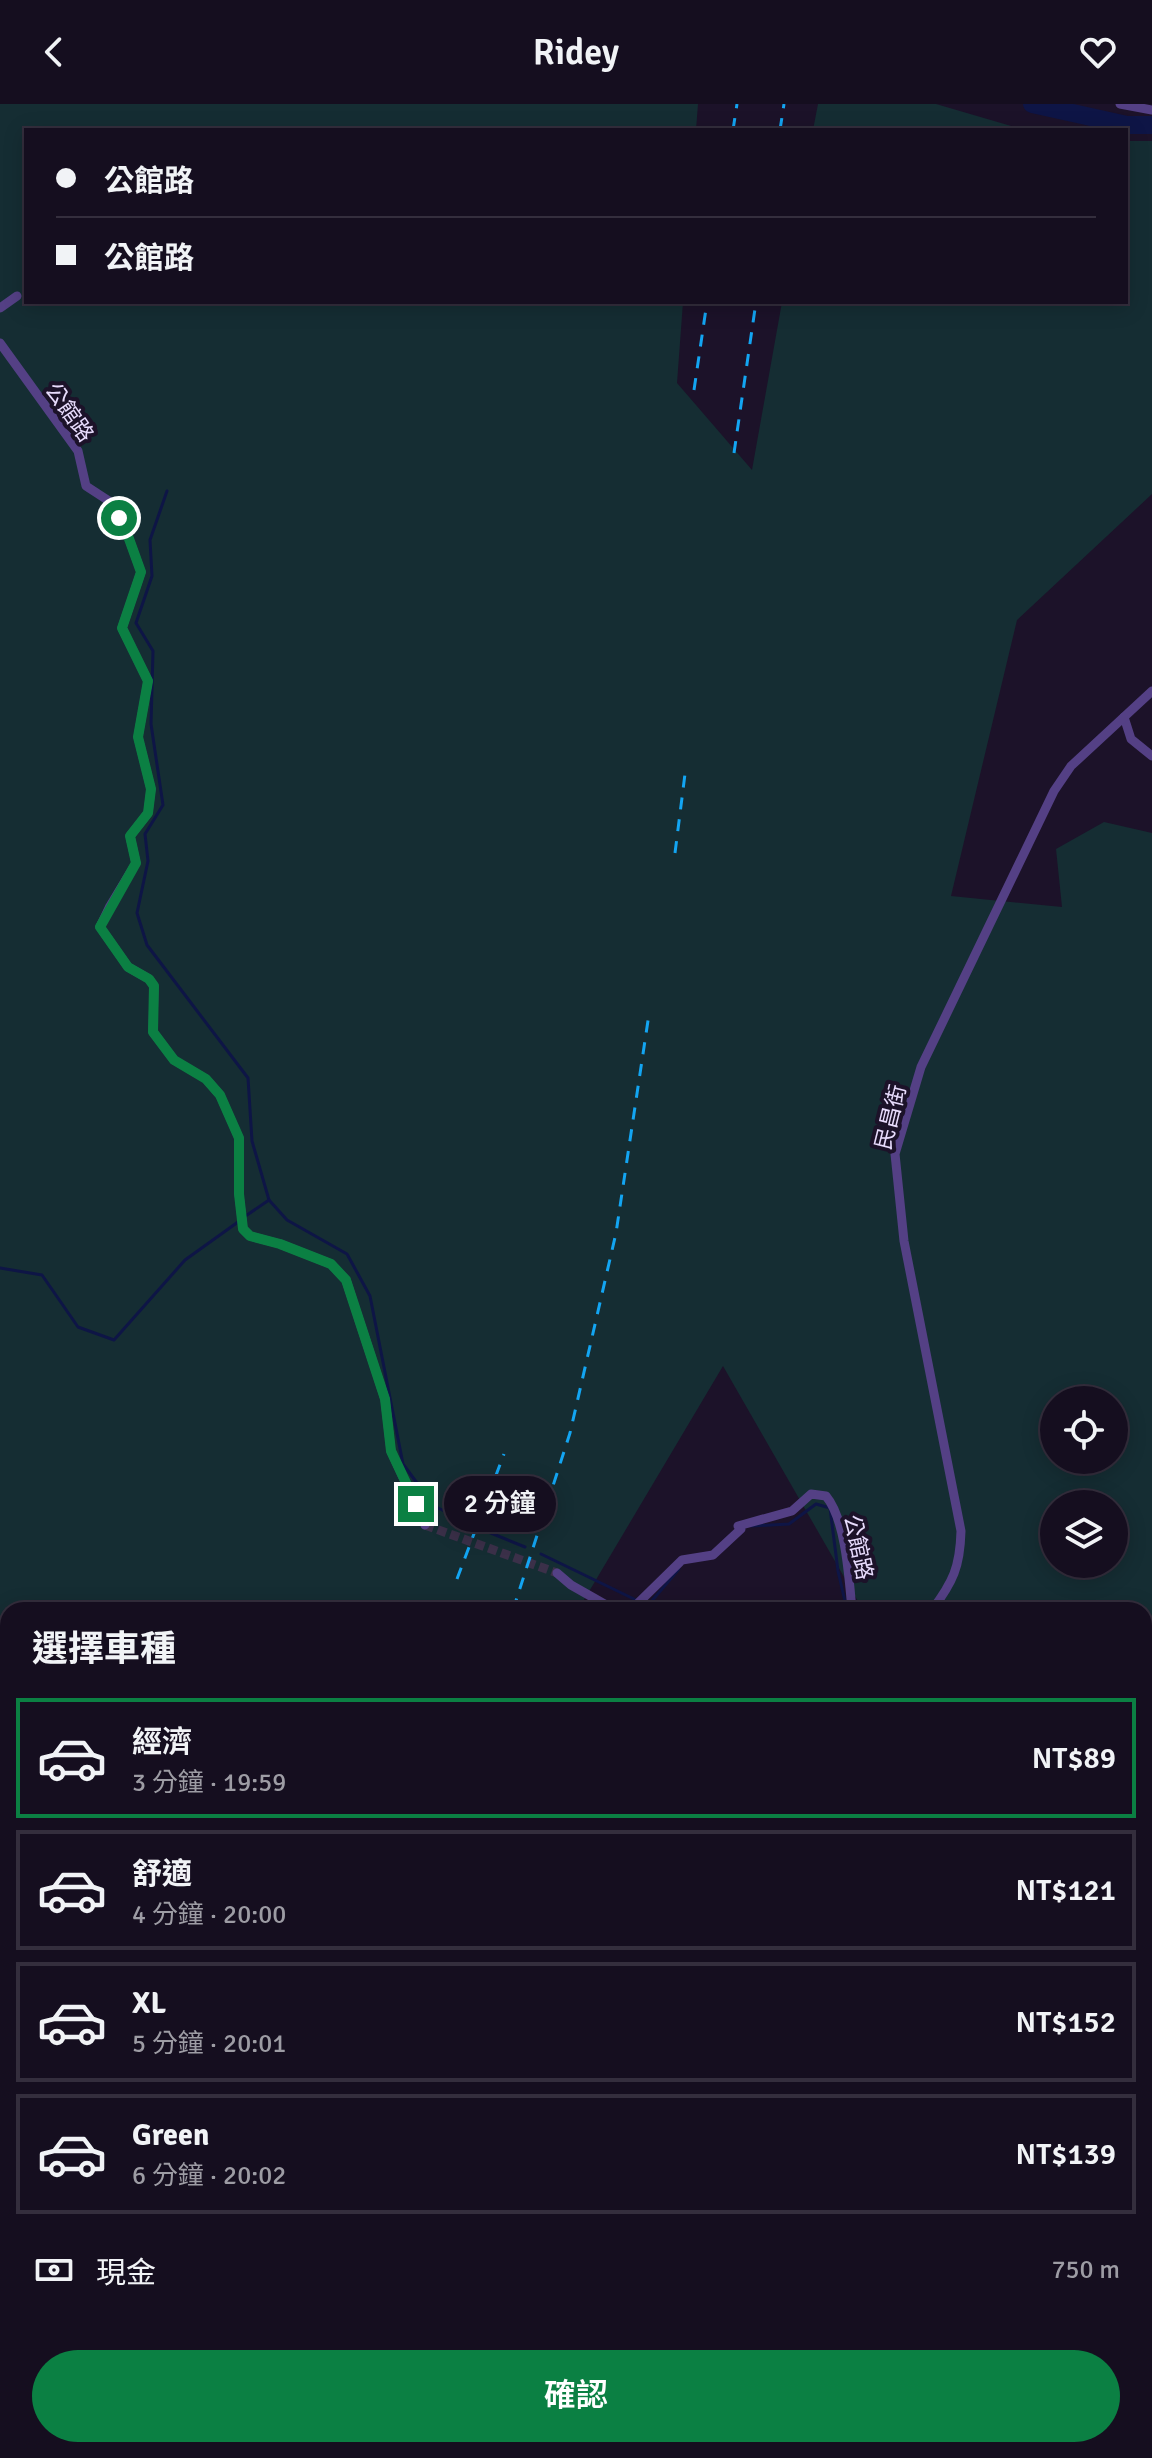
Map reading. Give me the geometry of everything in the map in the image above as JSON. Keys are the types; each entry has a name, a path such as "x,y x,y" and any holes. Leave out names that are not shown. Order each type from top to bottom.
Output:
{"street":[{"path":"1120,104 1152,110"},
{"path":"0,308 17,296"},
{"name":"公館路","path":"0,343 78,451 86,486 109,501 128,536 141,572 122,628 148,681 138,737 151,789 148,813 130,836 136,863 100,927 128,967 149,979 154,986 153,1032 174,1060 206,1079 220,1095 239,1138 239,1194 243,1229 250,1236 331,1264 346,1280 385,1399 391,1451 425,1525"},
{"name":"民昌街","path":"937,1602 952,1580 960,1560 961,1531 904,1241 895,1154 921,1067 1054,791 1071,766 1152,691"},
{"path":"1124,717 1131,739 1152,756"},
{"name":"公館路","path":"639,1602 682,1560 713,1555 741,1529 738,1526 792,1511 811,1494 826,1496 836,1515 845,1550 851,1602"},
{"path":"557,1573 601,1602"}],"green space":[{"path":"0,104 698,104 696,128 24,128 24,304 683,304 677,383 752,470 782,304 1128,304 1128,141 1152,141 1152,494 1017,620 951,896 1062,907 1056,849 1104,822 1152,833 1152,1602 858,1602 723,1366 583,1602 0,1602"},
{"path":"818,104 936,104 1018,128 813,128"}],"waterway":[{"path":"1032,104 1127,125 1152,125"},
{"path":"167,491 150,540 152,576 136,623 153,651 151,724 163,805 145,834 148,861 137,913 147,945 248,1078 252,1141 269,1200"},
{"path":"244,1217 269,1200 287,1220 347,1254 370,1296 403,1464 434,1506 465,1521"},
{"path":"0,1268 42,1275 78,1327 114,1340 185,1260 238,1222"},
{"path":"751,1526 789,1524 816,1504 830,1508 845,1602"},
{"path":"486,1531 525,1547"},
{"path":"541,1554 636,1600"},
{"path":"651,1602 679,1569"}],"tunnel":[{"path":"425,1525 557,1573"}],"railway":[{"path":"733,128 737,104"},
{"path":"780,128 784,104"},
{"path":"694,390 707,304"},
{"path":"734,453 756,304"},
{"path":"675,853 685,774"},
{"path":"516,1602 570,1433 616,1233 649,1014"},
{"path":"457,1579 504,1454"}],"route":[{"path":"119,518 141,572 122,628 148,681 138,737 151,789 148,813 130,836 136,863 100,927 128,967 149,979 154,986 153,1032 174,1060 206,1079 220,1095 239,1138 239,1194 243,1229 250,1236 331,1264 346,1280 385,1399 391,1451 416,1504"}]}
